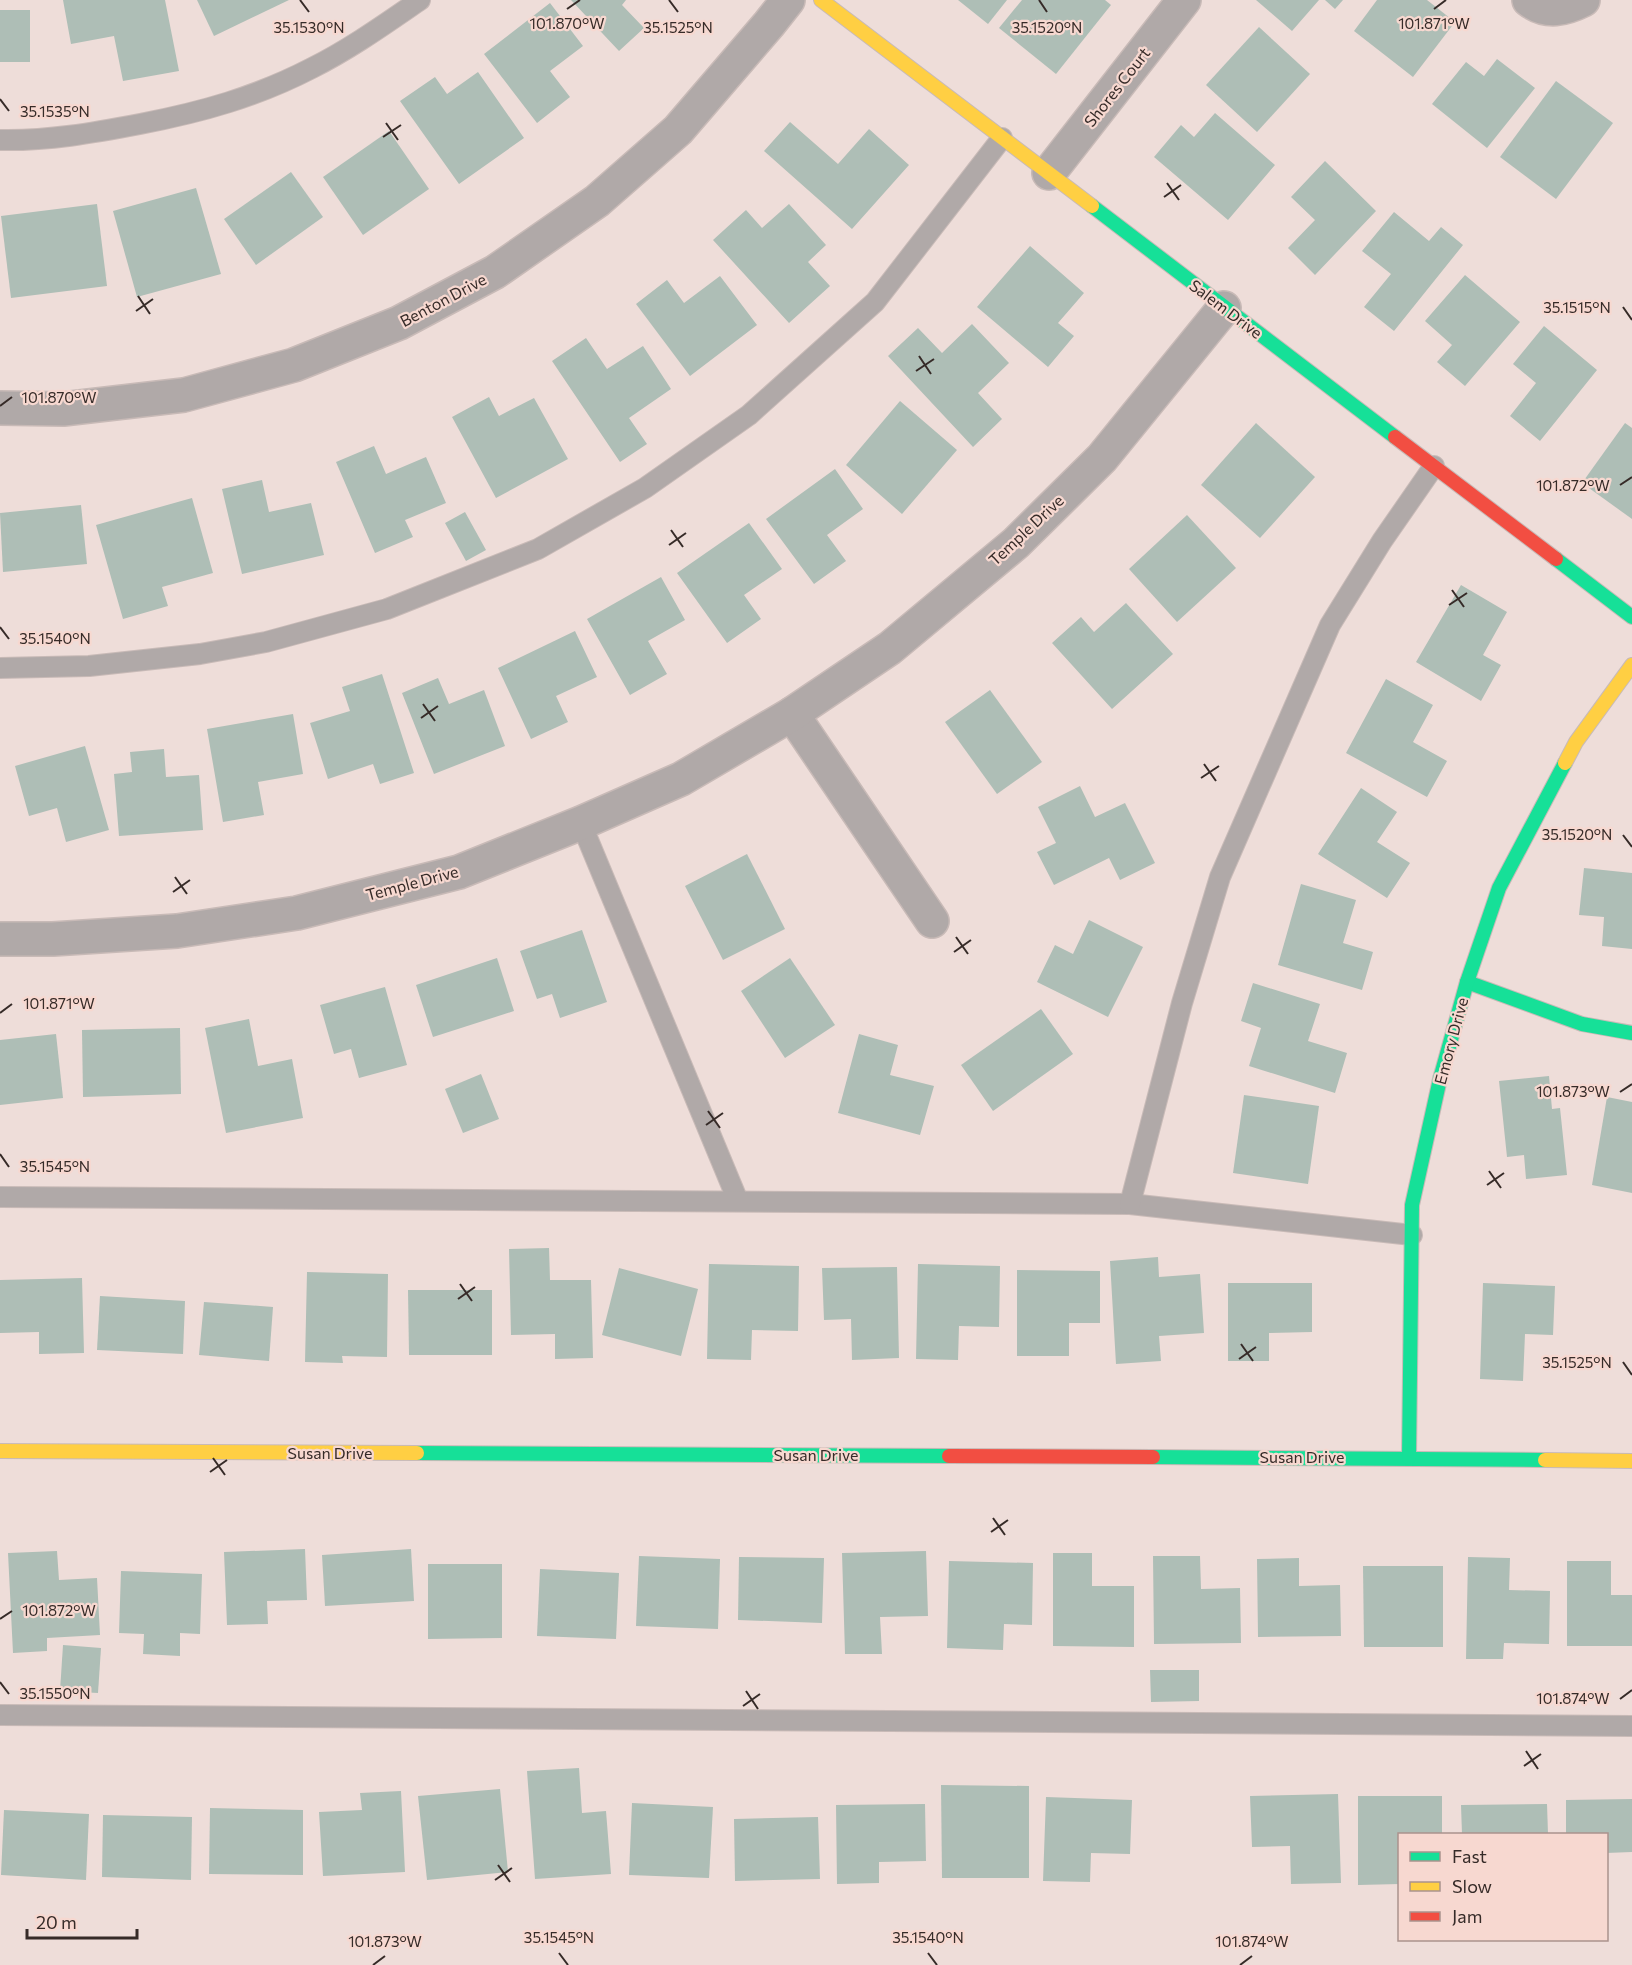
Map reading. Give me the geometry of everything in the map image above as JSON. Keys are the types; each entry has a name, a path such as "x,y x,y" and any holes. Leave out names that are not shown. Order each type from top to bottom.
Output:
{"street":[{"name":"Benton Drive","path":"0,408 63,409 184,395 294,365 399,323 495,272 597,201 678,130 788,0"},
{"name":"Salem Drive","path":"821,0 1632,617"},
{"name":"Shores Court","path":"1049,173 1184,0"},
{"path":"1529,0 1547,9 1566,9 1583,0"},
{"name":"Temple Drive","path":"0,939 54,939 177,931 297,913 459,872 581,823 681,779 792,714 890,648 1016,543 1102,458 1224,308"},
{"name":"Emory Drive","path":"1409,1458 1412,1205 1440,1079 1467,982 1504,878 1576,742 1632,665"},
{"path":"792,714 932,921"},
{"path":"1467,982 1582,1024 1632,1033"},
{"name":"Susan Drive","path":"0,1451 1632,1461"}],"lane":[{"path":"0,140 39,140 102,132 235,102 312,68 366,37 420,0"},
{"path":"0,668 88,666 200,654 266,642 387,609 538,549 645,488 749,415 875,302 1002,138"},
{"path":"1130,1204 1182,1003 1220,877 1330,625 1382,541 1434,466"},
{"path":"581,823 738,1201"},
{"path":"0,1197 1130,1204 1412,1234"},
{"path":"0,1716 1632,1726"}],"building":[{"path":"63,0 165,0 179,71 123,81 114,36 71,44"},
{"path":"197,0 289,0 214,36"},
{"path":"571,0 626,0 622,5 644,28 619,51"},
{"path":"958,0 1007,0 988,24"},
{"path":"1022,0 1105,0 1111,5 1056,74 999,28"},
{"path":"1256,0 1319,0 1292,31"},
{"path":"1325,0 1343,0 1335,9"},
{"path":"1377,0 1427,0 1455,22 1413,77 1354,31"},
{"path":"550,3 583,46 550,71 570,97 537,123 484,54"},
{"path":"0,10 30,10 30,62 0,62"},
{"path":"1259,27 1310,74 1257,132 1206,85"},
{"path":"1497,59 1535,88 1487,148 1432,104 1466,62 1484,76"},
{"path":"478,72 524,138 459,184 400,101 435,77 447,94"},
{"path":"1556,81 1613,123 1556,199 1500,157"},
{"path":"1215,113 1275,165 1228,220 1154,157 1181,125 1194,137"},
{"path":"790,122 838,164 869,129 909,165 852,229 764,151"},
{"path":"389,131 429,189 363,235 323,177"},
{"path":"1325,161 1376,211 1315,275 1288,248 1315,220 1291,197"},
{"path":"291,172 323,217 256,265 224,219"},
{"path":"196,188 221,274 137,297 113,211"},
{"path":"97,204 107,286 11,298 1,216"},
{"path":"789,204 826,245 808,262 830,286 789,323 713,240 746,210 762,228"},
{"path":"1394,212 1429,241 1441,227 1463,245 1394,331 1364,307 1391,274 1362,251"},
{"path":"1030,246 1084,293 1058,323 1074,336 1048,367 977,307"},
{"path":"1465,275 1520,322 1465,386 1437,362 1452,345 1425,321"},
{"path":"720,276 757,325 690,376 636,304 667,280 684,303"},
{"path":"972,324 1009,363 978,393 1002,419 973,447 888,356 918,328 942,353"},
{"path":"1544,326 1597,370 1540,441 1510,416 1536,383 1513,364"},
{"path":"586,338 607,369 643,346 671,389 629,418 647,444 620,462 552,361"},
{"path":"489,397 499,416 534,398 568,459 496,498 452,417"},
{"path":"900,401 957,450 902,514 846,465"},
{"path":"1256,423 1315,477 1260,538 1201,485"},
{"path":"1625,423 1632,428 1632,519 1582,483"},
{"path":"374,446 386,474 426,457 446,503 405,520 413,537 375,553 336,462"},
{"path":"835,469 863,509 827,535 846,561 814,584 766,519"},
{"path":"262,480 269,512 311,503 324,555 242,574 222,489"},
{"path":"192,498 213,573 162,587 168,606 123,619 96,525"},
{"path":"81,505 87,564 3,572 0,513"},
{"path":"465,512 486,550 466,561 445,523"},
{"path":"1187,515 1236,568 1177,622 1129,569"},
{"path":"749,523 782,569 744,595 761,619 727,643 677,573"},
{"path":"661,577 685,620 648,641 667,674 630,695 587,619"},
{"path":"1461,585 1507,612 1483,655 1501,665 1481,701 1416,662"},
{"path":"1126,603 1173,654 1112,709 1052,643 1081,617 1094,632"},
{"path":"575,631 597,677 556,696 568,722 531,739 498,668"},
{"path":"382,674 414,773 380,784 373,764 328,779 310,723 350,711 342,687"},
{"path":"438,678 449,704 484,690 505,746 434,774 402,693"},
{"path":"1386,679 1433,705 1413,742 1447,761 1427,797 1346,753"},
{"path":"990,690 1042,762 997,794 945,722"},
{"path":"293,714 303,774 258,782 264,815 223,822 207,729"},
{"path":"85,746 109,830 66,842 57,808 29,816 15,766"},
{"path":"164,749 166,777 199,775 203,830 119,836 114,774 132,772 130,752"},
{"path":"1080,786 1095,817 1125,803 1155,863 1120,880 1109,858 1054,885 1037,852 1056,843 1038,807"},
{"path":"1361,788 1397,812 1377,842 1410,863 1387,898 1318,854"},
{"path":"747,854 785,929 723,960 685,886"},
{"path":"1584,868 1632,873 1632,949 1602,946 1604,917 1579,915"},
{"path":"1301,884 1356,900 1343,943 1373,952 1362,990 1278,965"},
{"path":"1089,920 1143,947 1108,1017 1037,982 1055,945 1073,954"},
{"path":"582,930 607,1002 560,1018 552,994 537,999 520,951"},
{"path":"497,958 514,1011 433,1037 416,985"},
{"path":"790,958 835,1025 785,1058 741,991"},
{"path":"1253,983 1320,1004 1308,1041 1347,1053 1335,1093 1249,1066 1261,1028 1241,1021"},
{"path":"385,987 407,1065 359,1078 351,1049 334,1054 320,1005"},
{"path":"1041,1009 1073,1054 993,1111 961,1065"},
{"path":"249,1019 258,1066 292,1059 303,1118 226,1133 205,1028"},
{"path":"180,1028 181,1094 83,1097 82,1030"},
{"path":"56,1034 63,1098 0,1105 0,1040"},
{"path":"859,1034 898,1045 890,1075 934,1086 920,1135 838,1113"},
{"path":"481,1074 499,1119 463,1133 445,1089"},
{"path":"1549,1076 1552,1109 1560,1108 1567,1175 1526,1179 1524,1155 1507,1157 1499,1081"},
{"path":"1244,1095 1319,1106 1308,1184 1233,1173"},
{"path":"1607,1097 1632,1102 1632,1193 1592,1185"},
{"path":"549,1248 550,1280 591,1280 593,1358 555,1359 555,1334 511,1335 509,1249"},
{"path":"1158,1257 1159,1277 1200,1274 1204,1333 1159,1336 1161,1361 1116,1364 1110,1261"},
{"path":"709,1264 799,1266 798,1331 752,1330 751,1360 707,1359"},
{"path":"918,1264 1000,1266 999,1327 959,1326 958,1360 916,1359"},
{"path":"897,1267 899,1358 852,1360 851,1319 824,1320 822,1268"},
{"path":"619,1268 698,1289 681,1356 602,1335"},
{"path":"1017,1270 1100,1271 1100,1323 1069,1323 1069,1356 1017,1356"},
{"path":"307,1272 388,1274 387,1357 342,1356 343,1363 305,1362"},
{"path":"82,1278 84,1353 39,1354 39,1332 0,1333 0,1280"},
{"path":"1228,1283 1312,1283 1312,1332 1269,1333 1269,1361 1228,1361"},
{"path":"1483,1283 1555,1286 1553,1335 1525,1334 1523,1381 1480,1379"},
{"path":"408,1290 492,1290 492,1355 409,1355"},
{"path":"100,1296 185,1301 183,1354 97,1350"},
{"path":"204,1302 273,1307 269,1361 199,1355"},
{"path":"305,1549 307,1600 267,1601 268,1624 227,1625 224,1552"},
{"path":"411,1549 414,1601 325,1606 322,1555"},
{"path":"57,1551 59,1580 97,1578 100,1635 47,1638 47,1651 13,1653 8,1553"},
{"path":"926,1551 928,1616 880,1617 882,1654 845,1654 842,1553"},
{"path":"1053,1553 1092,1553 1092,1586 1134,1586 1134,1647 1053,1646"},
{"path":"639,1556 720,1559 718,1629 636,1626"},
{"path":"1153,1556 1200,1556 1201,1589 1240,1588 1241,1643 1154,1644"},
{"path":"739,1557 824,1558 822,1623 738,1620"},
{"path":"1468,1557 1510,1558 1509,1590 1550,1591 1549,1644 1504,1643 1503,1659 1466,1659"},
{"path":"1299,1558 1299,1586 1340,1585 1341,1636 1258,1637 1257,1559"},
{"path":"949,1561 1033,1563 1032,1625 1004,1624 1003,1650 947,1648"},
{"path":"1567,1561 1611,1561 1611,1595 1632,1595 1632,1646 1567,1646"},
{"path":"428,1564 502,1564 502,1638 428,1639"},
{"path":"1363,1566 1443,1566 1443,1647 1364,1647"},
{"path":"540,1569 619,1573 616,1639 537,1636"},
{"path":"121,1571 202,1574 200,1634 180,1633 180,1656 143,1654 144,1634 119,1633"},
{"path":"63,1645 101,1648 98,1693 60,1691"},
{"path":"1150,1670 1199,1670 1199,1701 1151,1702"},
{"path":"579,1768 582,1813 606,1811 611,1874 535,1879 527,1771"},
{"path":"941,1785 1029,1786 1029,1878 942,1878"},
{"path":"500,1789 508,1872 427,1880 418,1796"},
{"path":"401,1791 405,1872 323,1876 319,1812 362,1810 360,1793"},
{"path":"1338,1794 1341,1883 1291,1884 1290,1846 1252,1847 1250,1796"},
{"path":"1358,1796 1442,1796 1442,1833 1398,1833 1398,1884 1358,1885"},
{"path":"1046,1797 1132,1800 1130,1854 1091,1853 1090,1882 1043,1881"},
{"path":"1632,1799 1632,1852 1608,1853 1608,1833 1566,1833 1566,1800"},
{"path":"632,1803 713,1807 709,1878 629,1875"},
{"path":"925,1804 926,1861 879,1862 879,1883 837,1884 836,1805"},
{"path":"1547,1804 1548,1833 1462,1833 1461,1805"},
{"path":"210,1808 303,1810 303,1875 209,1874"},
{"path":"4,1810 89,1814 86,1880 1,1875"},
{"path":"103,1815 192,1817 191,1880 102,1877"},
{"path":"818,1817 820,1879 735,1881 734,1819"}],"traffic: fast":[{"path":"1092,206 1395,437"},
{"path":"1556,559 1632,617"},
{"path":"1409,1458 1412,1205 1440,1079 1467,982 1499,888 1565,763"},
{"path":"1467,982 1582,1024 1632,1033"},
{"path":"417,1453 949,1456"},
{"path":"1153,1457 1545,1460"}],"traffic: slow":[{"path":"821,0 1092,206"},
{"path":"1565,763 1576,742 1632,665"},
{"path":"0,1451 417,1453"},
{"path":"1545,1460 1632,1461"}],"traffic: jam":[{"path":"1395,437 1556,559"},
{"path":"949,1456 1153,1457"}]}
